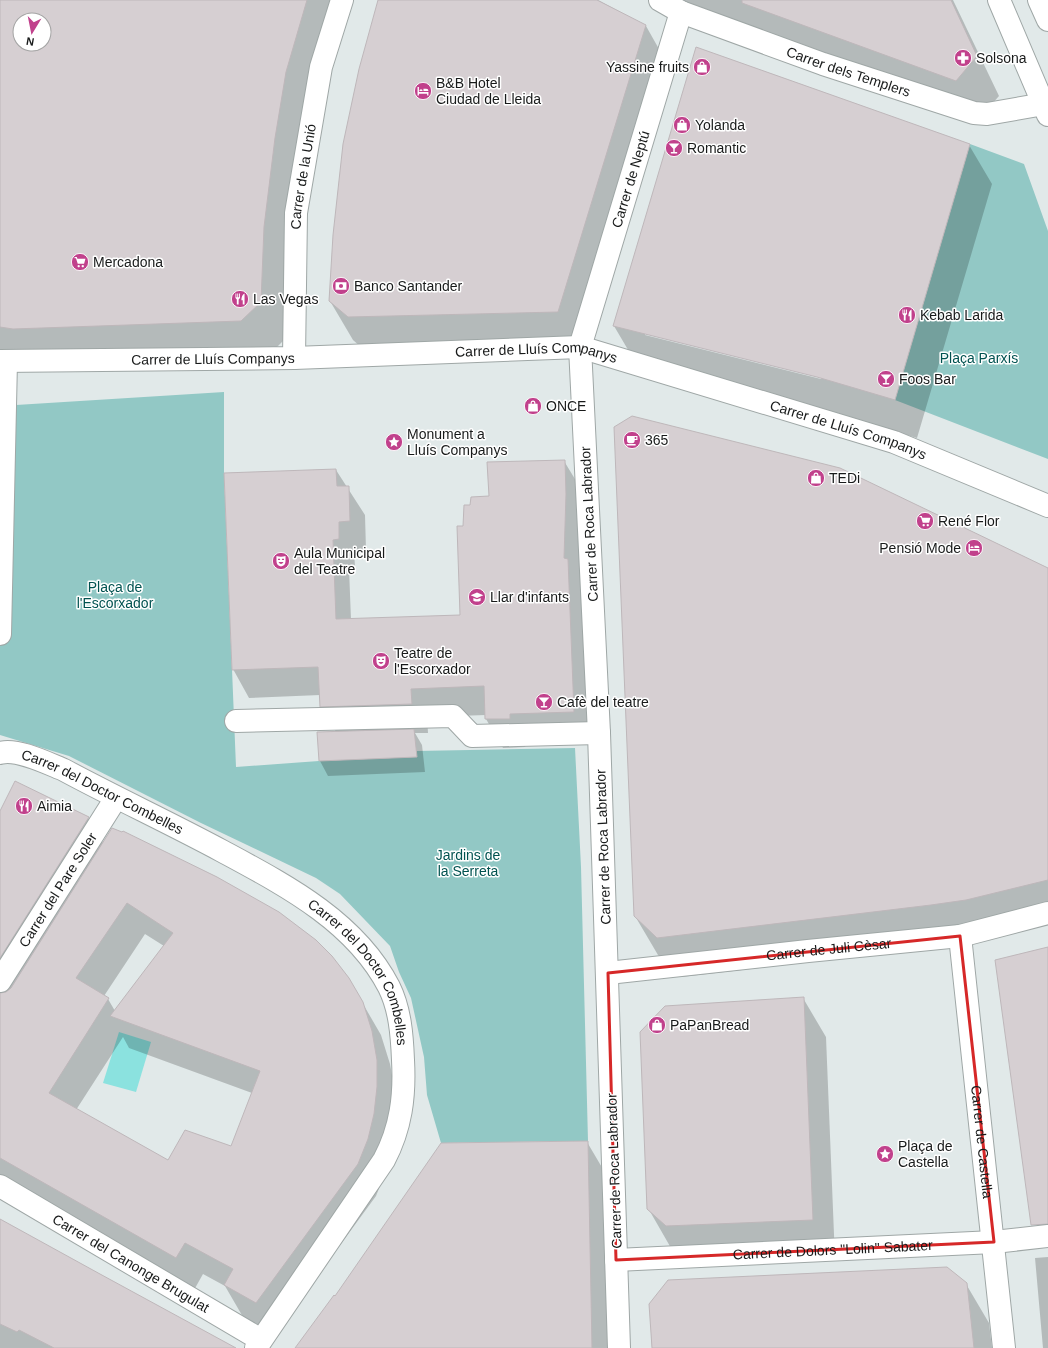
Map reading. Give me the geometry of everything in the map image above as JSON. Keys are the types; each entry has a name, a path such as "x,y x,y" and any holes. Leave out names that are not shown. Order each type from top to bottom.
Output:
{"street":[{"name":"Carrer de la Unió","path":"294,358 296,213 321,67 342,0"},
{"name":"Carrer dels Templers","path":"660,0 681,12 822,64 974,113 1046,110"},
{"path":"999,0 1046,110"},
{"path":"1039,0 1048,20"},
{"name":"Carrer de Neptú","path":"580,347 681,12"},
{"name":"Carrer de Lluís Companys","path":"3,361 294,358 580,347 894,442 1048,506"},
{"name":"Carrer de Roca Labrador","path":"580,347 599,733 619,1348"},
{"path":"0,634 3,361"},
{"path":"236,721 453,716 472,736 599,733"},
{"name":"Carrer del Doctor Combelles","path":"0,753 14,753 35,758 64,770 116,798 199,839 300,894 349,934 382,975 396,1004 402,1035 404,1072 403,1099 397,1134 384,1160 259,1344"},
{"name":"Carrer del Pare Soler","path":"0,981 116,798"},
{"name":"Carrer de Juli Cèsar","path":"608,973 960,936 1048,913"},
{"name":"Carrer de Castella","path":"960,936 994,1242 1004,1348"},
{"name":"Carrer del Canonge Brugulat","path":"0,1186 259,1344"},
{"name":"Carrer de Dolors \"Lolin\" Sabater","path":"616,1260 994,1242 1048,1236"}],"highlighted area":[{"path":"960,936 994,1242 616,1260 608,973"}],"green space":[{"name":"Plaça Parxís","path":"970,144 1024,164 1048,231 1048,459 895,400"},
{"path":"224,392 224,473 236,767 319,761 415,757 416,751 575,748 581,867 588,1141 441,1143 427,1095 424,1057 411,998 399,972 390,946 340,894 316,878 201,823 69,756 0,735 0,406"}],"shaded area":[{"path":"119,1032 151,1042 136,1092 103,1083"}],"building":[{"path":"0,0 307,0 286,72 275,138 264,227 261,302 241,321 13,329 0,327"},
{"path":"378,0 597,0 646,25 558,312 348,317 329,301 333,235 343,144 359,69"},
{"path":"742,0 951,0 977,56 956,81 742,3"},
{"path":"696,47 970,144 895,400 817,377 613,326"},
{"path":"632,416 840,468 1048,568 1048,880 966,900 657,938 634,916 614,427"},
{"path":"565,460 566,494 564,558 568,559 574,712 510,714 510,719 485,719 484,686 411,689 412,704 320,707 318,667 232,670 224,473 336,469 337,486 349,486 350,521 339,522 339,539 333,540 336,619 460,615 457,526 463,526 464,505 470,505 471,497 489,496 487,462"},
{"path":"414,729 417,757 319,761 317,732"},
{"path":"15,781 89,817 0,958 0,811"},
{"path":"112,828 122,832 123,831 217,877 279,912 316,940 332,956 349,978 363,1002 372,1031 377,1060 377,1087 374,1114 368,1139 358,1164 256,1303 224,1285 233,1269 185,1243 176,1258 0,1158 0,993 6,992 11,988","holes":["127,903 173,933 110,1016 260,1071 231,1146 185,1130 168,1160 49,1093 109,998 76,978"]},
{"path":"1048,947 1048,1224 1031,1225 995,960"},
{"path":"804,997 813,1220 666,1226 647,1209 640,1032 665,1006"},
{"path":"588,1141 592,1348 295,1348 334,1295 335,1296 441,1143"},
{"path":"0,1219 236,1348 54,1348 19,1330 17,1332 0,1324"},
{"path":"947,1267 967,1283 974,1348 652,1348 649,1304 668,1280"}],"place":[{"name":"Solsona","path":"963,58"},
{"name":"Yassine fruits","path":"702,67"},
{"name":"B&B Hotel Ciudad de Lleida","path":"423,91"},
{"name":"Yolanda","path":"682,125"},
{"name":"Romantic","path":"674,148"},
{"name":"Mercadona","path":"80,262"},
{"name":"Banco Santander","path":"341,286"},
{"name":"Las Vegas","path":"240,299"},
{"name":"Kebab Larida","path":"907,315"},
{"name":"Foos Bar","path":"886,379"},
{"name":"ONCE","path":"533,406"},
{"name":"365","path":"632,440"},
{"name":"Monument a Lluís Companys","path":"394,442"},
{"name":"TEDi","path":"816,478"},
{"name":"René Flor","path":"925,521"},
{"name":"Pensió Mode","path":"974,548"},
{"name":"Aula Municipal del Teatre","path":"281,561"},
{"name":"Llar d'infants","path":"477,597"},
{"name":"Teatre de l'Escorxador","path":"381,661"},
{"name":"Cafè del teatre","path":"544,702"},
{"name":"Aimia","path":"24,806"},
{"name":"PaPanBread","path":"657,1025"},
{"name":"Plaça de Castella","path":"885,1154"}],"park label":[{"name":"Plaça de l'Escorxador","path":"115,596"},
{"name":"Jardins de la Serreta","path":"468,864"}]}
